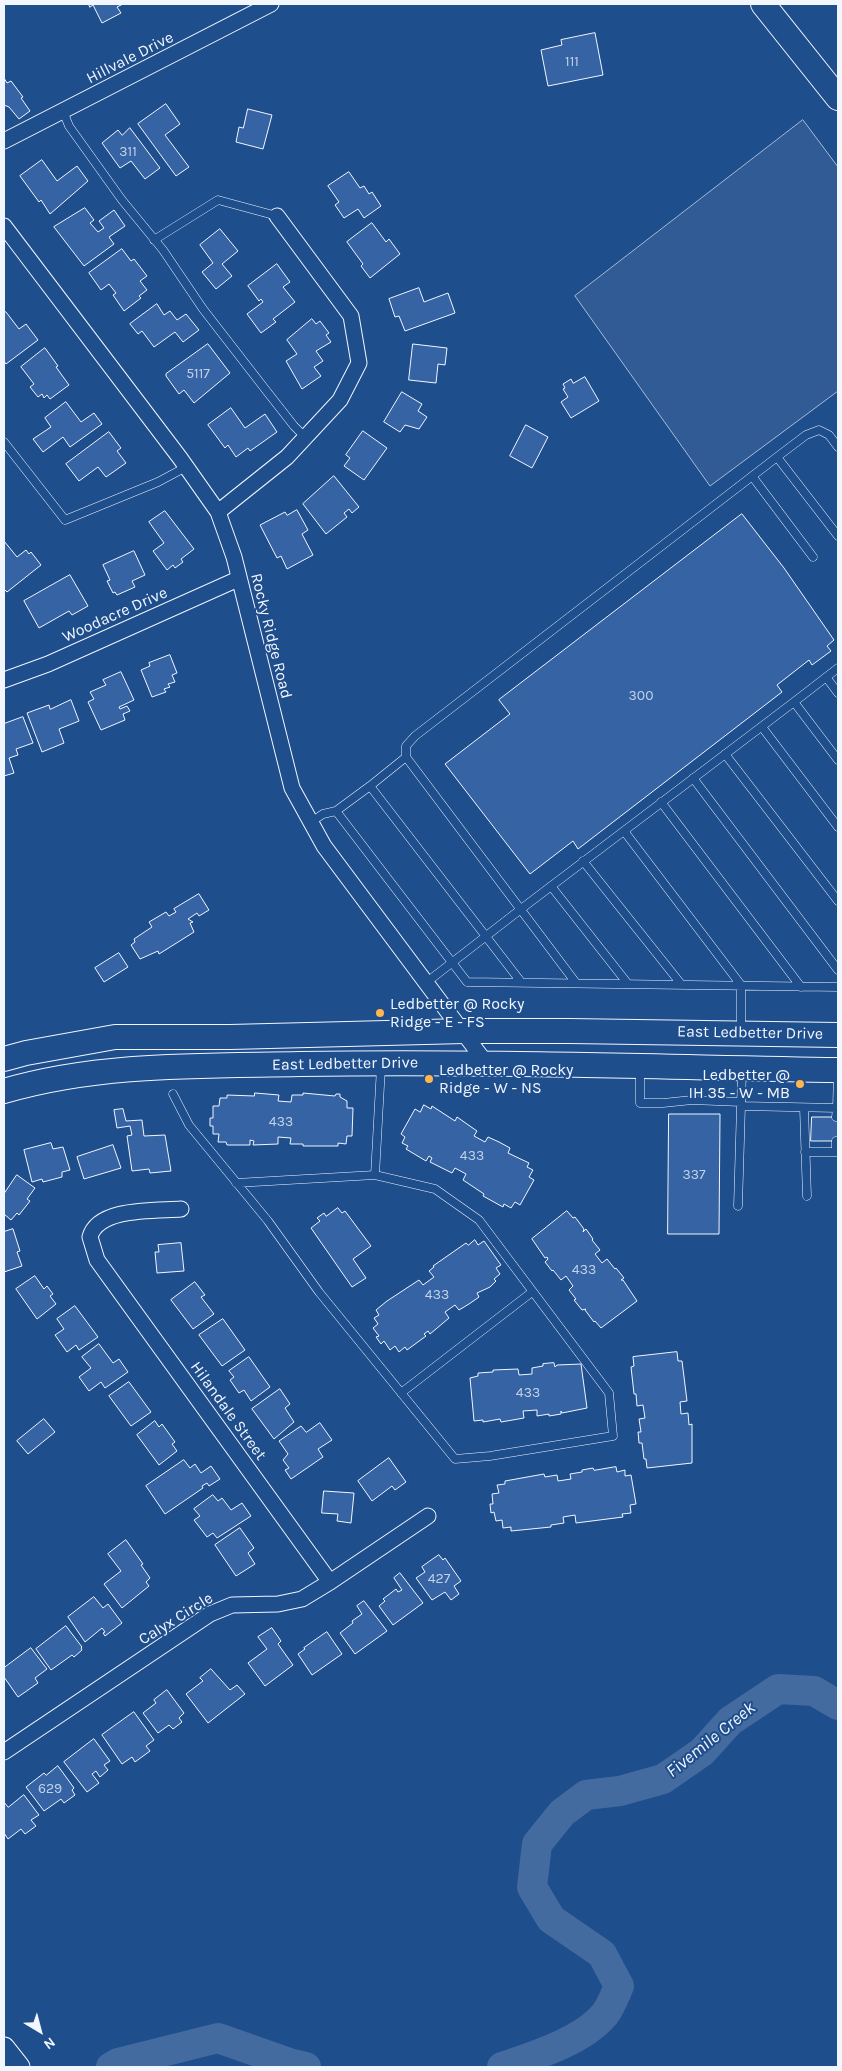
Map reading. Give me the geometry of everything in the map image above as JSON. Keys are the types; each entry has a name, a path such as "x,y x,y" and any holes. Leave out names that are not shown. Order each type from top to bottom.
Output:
{"main road":[{"path":"763,4 838,98"},
{"name":"East Ledbetter Drive","path":"4,1059 26,1053 115,1037 230,1037 464,1031 838,1035"},
{"path":"741,1033 742,1068"},
{"path":"115,1037 118,1070"},
{"name":"East Ledbetter Drive","path":"4,1091 27,1084 118,1070 229,1065 486,1063 838,1070"}],"street":[{"name":"Hillvale Drive","path":"4,141 270,4"},
{"path":"218,512 287,457 340,400 359,363 351,316 277,216"},
{"name":"Rocky Ridge Road","path":"4,226 218,512 234,556 238,579 292,788 324,846 464,1031 486,1063"},
{"name":"Woodacre Drive","path":"6,676 48,664 238,579"},
{"name":"Hilandale Street","path":"181,1209 120,1214 96,1225 90,1237 98,1260 330,1582"},
{"name":"Calyx Circle","path":"4,1752 210,1614 232,1606 278,1604 302,1599 428,1516"}],"lane":[{"path":"63,111 69,126 85,149 154,240 203,309 305,437"},
{"path":"154,240 218,200 277,216"},
{"path":"576,983 406,757 406,746 415,736 806,436 819,430 829,435 838,447"},
{"path":"4,442 65,520 158,482 186,467"},
{"path":"778,457 838,536"},
{"path":"752,476 813,557"},
{"path":"426,982 838,668"},
{"path":"826,678 838,693"},
{"path":"794,702 838,760"},
{"path":"762,727 838,827"},
{"path":"725,754 838,901"},
{"path":"311,822 323,814 336,811 406,757"},
{"path":"692,778 838,970"},
{"path":"370,786 521,982"},
{"path":"661,802 801,987"},
{"path":"336,811 467,982 838,987"},
{"path":"624,831 740,985 741,1033"},
{"path":"583,861 681,984"},
{"path":"551,886 628,984"},
{"path":"375,1176 381,1063"},
{"path":"639,1066 640,1103 692,1100 804,1108 837,1108"},
{"path":"738,1206 742,1068"},
{"path":"836,1117 838,1070"},
{"path":"173,1094 189,1125 236,1183 268,1221 319,1292 455,1459 490,1456 613,1436 609,1393 479,1220 435,1189 375,1176 236,1183"},
{"path":"804,1108 807,1196"},
{"path":"806,1152 837,1152 836,1141"},
{"path":"402,1393 532,1292"}],"shaded area":[{"path":"803,120 838,167 838,391 710,486 575,296"}],"building":[{"path":"89,4 123,4 117,7 121,13 102,23 93,5 90,7"},
{"path":"595,33 603,75 548,86 541,50 562,45 561,40"},
{"path":"4,78 7,83 11,81 23,97 21,98 30,111 19,119 9,107 4,105"},
{"path":"166,104 180,124 165,135 189,167 176,176 138,124"},
{"path":"248,109 272,115 263,149 236,142 239,127 243,128"},
{"path":"130,128 160,168 145,179 131,161 120,168 102,143 118,130 122,135"},
{"path":"42,160 57,181 77,166 88,181 50,214 41,200 39,202 20,176"},
{"path":"349,172 360,188 364,186 369,194 372,192 381,206 364,218 358,209 344,218 335,205 339,202 328,186"},
{"path":"85,208 94,220 90,223 98,232 104,228 99,221 114,210 125,226 109,237 114,244 84,266 54,227"},
{"path":"372,223 386,242 389,239 400,254 370,278 361,266 363,264 347,242"},
{"path":"220,229 238,251 222,264 232,276 216,289 202,272 213,263 200,245"},
{"path":"122,249 131,261 134,259 147,276 140,281 147,290 139,296 141,298 124,311 113,295 116,293 109,284 101,290 89,273"},
{"path":"277,264 290,282 283,287 295,302 273,319 276,322 261,333 247,314 263,302 261,299 259,301 248,286"},
{"path":"419,288 424,302 448,293 455,313 405,331 399,316 395,317 389,299"},
{"path":"157,304 164,315 170,311 177,320 186,314 199,330 183,342 175,332 154,347 142,331 138,334 130,324"},
{"path":"6,312 19,329 26,324 38,340 6,364 4,361 4,313"},
{"path":"312,319 316,324 320,321 329,333 326,335 331,342 316,351 323,361 314,367 321,376 302,389 286,361 297,354 287,340"},
{"path":"208,344 230,373 194,403 184,390 179,394 166,374"},
{"path":"413,344 447,348 445,365 438,364 436,383 409,380"},
{"path":"45,348 69,385 50,399 47,395 44,398 42,394 38,397 30,387 34,384 21,367"},
{"path":"585,377 599,401 571,418 561,402 568,397 563,389 565,388 563,384 571,379 573,383"},
{"path":"402,392 422,404 418,411 427,417 419,429 405,425 400,432 384,422"},
{"path":"66,402 81,422 94,413 102,424 70,447 63,437 43,452 33,439 51,427 45,418"},
{"path":"231,408 245,428 265,414 277,432 250,451 248,448 236,457 228,445 225,448 208,425"},
{"path":"526,425 548,437 532,468 510,456"},
{"path":"363,431 387,448 364,480 344,466 350,458 346,455"},
{"path":"109,432 121,448 117,451 126,463 106,477 98,467 79,481 66,464"},
{"path":"334,476 359,507 352,513 349,509 344,513 347,517 326,534 303,504"},
{"path":"297,510 308,530 302,534 313,555 287,569 281,556 277,558 260,525 285,512 287,515"},
{"path":"165,511 194,549 181,559 183,562 175,568 173,565 167,570 153,551 164,543 149,522"},
{"path":"742,514 784,568 834,640 827,646 831,651 812,665 809,660 777,685 782,692 578,849 573,841 530,874 445,764 510,714 499,700"},
{"path":"4,541 17,557 26,550 29,554 31,552 41,565 7,592 4,589"},
{"path":"134,551 145,575 132,581 135,587 117,595 115,592 113,593 107,581 110,580 103,565"},
{"path":"70,575 88,606 72,615 69,611 39,628 24,601"},
{"path":"170,655 177,673 172,675 175,682 168,684 170,687 164,689 166,692 152,697 141,670 150,666 149,663"},
{"path":"121,672 134,700 119,707 120,709 127,706 130,711 123,714 125,720 101,730 88,702 94,699 90,692 106,685 103,680"},
{"path":"71,700 79,721 59,729 64,743 42,752 27,713 49,705 50,709"},
{"path":"23,717 33,743 16,749 18,755 9,758 14,773 4,776 4,724"},
{"path":"199,894 209,910 199,916 197,913 188,919 193,922 190,923 194,932 159,954 158,951 140,959 131,945 135,942 134,939 152,927 149,922 166,912 169,916 176,912 174,909"},
{"path":"119,953 128,967 104,982 95,968"},
{"path":"255,1093 279,1095 278,1101 291,1102 292,1095 303,1095 303,1093 335,1096 340,1094 340,1097 347,1101 347,1108 353,1108 352,1136 347,1136 346,1144 338,1143 338,1146 303,1146 303,1144 290,1144 291,1138 278,1137 278,1144 253,1145 254,1141 250,1140 250,1145 227,1145 226,1142 218,1142 219,1134 213,1134 213,1126 210,1126 210,1118 213,1118 213,1106 219,1106 220,1098 227,1098 227,1095 254,1096"},
{"path":"424,1105 431,1109 432,1106 455,1121 457,1117 477,1131 474,1136 485,1142 488,1137 499,1142 510,1148 508,1153 529,1163 527,1167 533,1170 529,1177 534,1180 520,1205 515,1202 511,1208 504,1204 503,1207 483,1196 484,1194 463,1180 466,1174 455,1168 452,1173 430,1162 432,1158 429,1156 426,1161 406,1149 408,1146 402,1143 405,1137 401,1134 415,1109 420,1112"},
{"path":"123,1109 126,1121 142,1120 144,1136 165,1135 171,1171 150,1173 149,1169 132,1171 127,1136 132,1135 130,1126 117,1128 114,1110"},
{"path":"669,1114 720,1114 719,1234 668,1234"},
{"path":"812,1117 838,1117 838,1141 811,1141"},
{"path":"51,1143 53,1149 63,1147 70,1170 62,1172 62,1177 43,1182 42,1179 32,1182 24,1150"},
{"path":"113,1145 121,1168 84,1179 77,1157"},
{"path":"17,1175 35,1188 27,1199 30,1201 19,1215 17,1213 11,1220 4,1214 4,1194"},
{"path":"338,1208 342,1213 345,1211 371,1246 353,1259 366,1278 352,1287 311,1228 320,1221 317,1218 324,1213 326,1216"},
{"path":"567,1211 573,1218 575,1217 584,1229 583,1232 586,1229 593,1239 600,1250 595,1254 602,1263 607,1259 616,1268 624,1278 621,1280 623,1280 637,1301 601,1328 594,1322 586,1309 582,1310 574,1300 576,1299 569,1290 573,1286 566,1276 561,1280 552,1271 545,1262 548,1259 547,1257 545,1258 532,1239"},
{"path":"13,1229 20,1251 17,1252 22,1266 4,1272 4,1232"},
{"path":"475,1240 478,1245 484,1241 501,1265 496,1268 500,1274 494,1279 496,1281 490,1287 477,1293 479,1297 469,1304 459,1310 455,1305 445,1312 449,1318 430,1334 428,1331 424,1334 426,1336 407,1350 405,1347 399,1352 395,1346 390,1350 384,1341 381,1344 376,1337 379,1336 373,1328 378,1324 374,1318 379,1315 376,1310 419,1280 423,1285 434,1277 429,1271 433,1266 466,1243 468,1245"},
{"path":"181,1243 184,1271 157,1273 155,1252 159,1252 158,1245"},
{"path":"35,1276 44,1289 47,1286 53,1294 50,1296 56,1304 37,1319 16,1289"},
{"path":"195,1282 205,1295 201,1297 214,1314 193,1329 171,1300"},
{"path":"75,1306 98,1337 79,1350 76,1345 67,1352 55,1335 64,1329 57,1319"},
{"path":"223,1319 245,1350 222,1366 199,1335"},
{"path":"99,1344 113,1363 119,1359 128,1372 105,1388 101,1382 89,1391 79,1377 91,1368 82,1357"},
{"path":"677,1352 678,1361 682,1361 687,1401 680,1402 681,1414 688,1413 689,1425 692,1424 692,1463 647,1468 642,1443 639,1443 638,1432 641,1432 639,1419 645,1418 643,1405 637,1406 636,1394 634,1394 631,1367 634,1366 633,1357"},
{"path":"249,1357 270,1387 251,1401 244,1390 239,1393 230,1380 234,1377 229,1371"},
{"path":"554,1363 555,1367 557,1365 581,1364 587,1408 562,1413 561,1411 561,1414 549,1416 549,1414 537,1416 537,1410 523,1411 524,1418 501,1422 500,1419 483,1422 483,1420 474,1421 470,1378 478,1376 478,1373 493,1372 493,1370 518,1369 519,1375 532,1374 532,1368"},
{"path":"129,1382 151,1412 131,1426 109,1396"},
{"path":"280,1389 290,1404 285,1408 294,1422 274,1439 252,1409"},
{"path":"44,1419 55,1432 28,1454 17,1441"},
{"path":"155,1421 159,1427 162,1424 175,1442 172,1444 177,1451 159,1465 137,1435"},
{"path":"320,1423 332,1440 318,1449 323,1457 291,1479 285,1470 289,1468 283,1460 288,1454 279,1441 301,1426 306,1432"},
{"path":"389,1458 406,1482 395,1490 392,1486 372,1501 358,1481"},
{"path":"184,1460 190,1468 195,1464 201,1473 211,1466 220,1479 209,1486 207,1483 202,1486 203,1488 165,1514 146,1486"},
{"path":"616,1467 617,1472 625,1470 625,1476 631,1475 636,1504 630,1505 631,1513 622,1514 623,1517 576,1523 575,1515 563,1517 564,1523 551,1525 551,1527 511,1531 511,1527 503,1528 502,1520 496,1521 494,1512 491,1513 490,1504 493,1504 492,1494 499,1493 497,1485 505,1484 505,1481 544,1474 545,1477 557,1475 558,1481 571,1479 570,1474 582,1472 582,1470"},
{"path":"324,1491 354,1493 351,1523 337,1521 338,1514 322,1513"},
{"path":"213,1495 218,1501 222,1498 231,1510 242,1503 251,1516 217,1538 213,1533 207,1537 194,1520 200,1516 194,1509"},
{"path":"240,1528 254,1548 248,1553 255,1564 236,1576 215,1545"},
{"path":"126,1540 143,1564 141,1565 150,1578 146,1582 149,1586 122,1608 104,1584 121,1571 108,1554"},
{"path":"439,1555 443,1560 445,1558 461,1581 454,1586 459,1594 451,1600 445,1592 432,1600 416,1578 425,1572 422,1567"},
{"path":"400,1573 423,1603 393,1625 379,1606 385,1601 383,1599 396,1589 398,1592 402,1590 394,1578"},
{"path":"94,1597 103,1608 108,1604 122,1623 105,1636 102,1628 85,1642 68,1617"},
{"path":"364,1601 387,1631 355,1654 340,1633 362,1614 357,1606"},
{"path":"66,1626 82,1647 82,1650 74,1657 72,1655 51,1670 36,1649"},
{"path":"272,1628 281,1641 278,1644 293,1665 265,1686 248,1663 267,1649 258,1637"},
{"path":"327,1632 342,1654 312,1675 298,1654"},
{"path":"31,1648 47,1669 35,1678 38,1683 18,1697 4,1677 4,1668"},
{"path":"211,1669 230,1690 237,1685 245,1694 208,1723 186,1694 203,1681 200,1678"},
{"path":"167,1690 184,1713 179,1718 182,1722 173,1729 169,1725 158,1733 143,1713 156,1703 154,1700"},
{"path":"134,1712 154,1740 146,1746 150,1751 135,1762 132,1757 122,1764 102,1735"},
{"path":"94,1739 110,1761 104,1765 108,1770 100,1777 96,1771 92,1774 99,1783 87,1792 64,1762"},
{"path":"58,1766 74,1788 72,1790 75,1795 64,1803 61,1799 44,1811 26,1787 44,1773 46,1775"},
{"path":"24,1795 39,1815 31,1820 36,1826 25,1834 21,1829 8,1839 4,1833 4,1802 8,1807"}],"waterway":[{"name":"Fivemile Creek","path":"502,2067 571,2040 596,2024 605,2014 619,1986 602,1954 551,1919 532,1887 537,1844 562,1813 586,1795 620,1791 663,1779 702,1752 730,1721 778,1689 814,1691 838,1705"},
{"name":"Fivemile Creek","path":"111,2067 118,2063 218,2038 289,2063 306,2067"}],"place":[{"name":"Ledbetter @ Rocky Ridge - E - FS","path":"380,1013"},
{"name":"Ledbetter @ Rocky Ridge - W - NS","path":"429,1079"},
{"name":"Ledbetter @ IH 35 - W - MB","path":"800,1084"}]}
